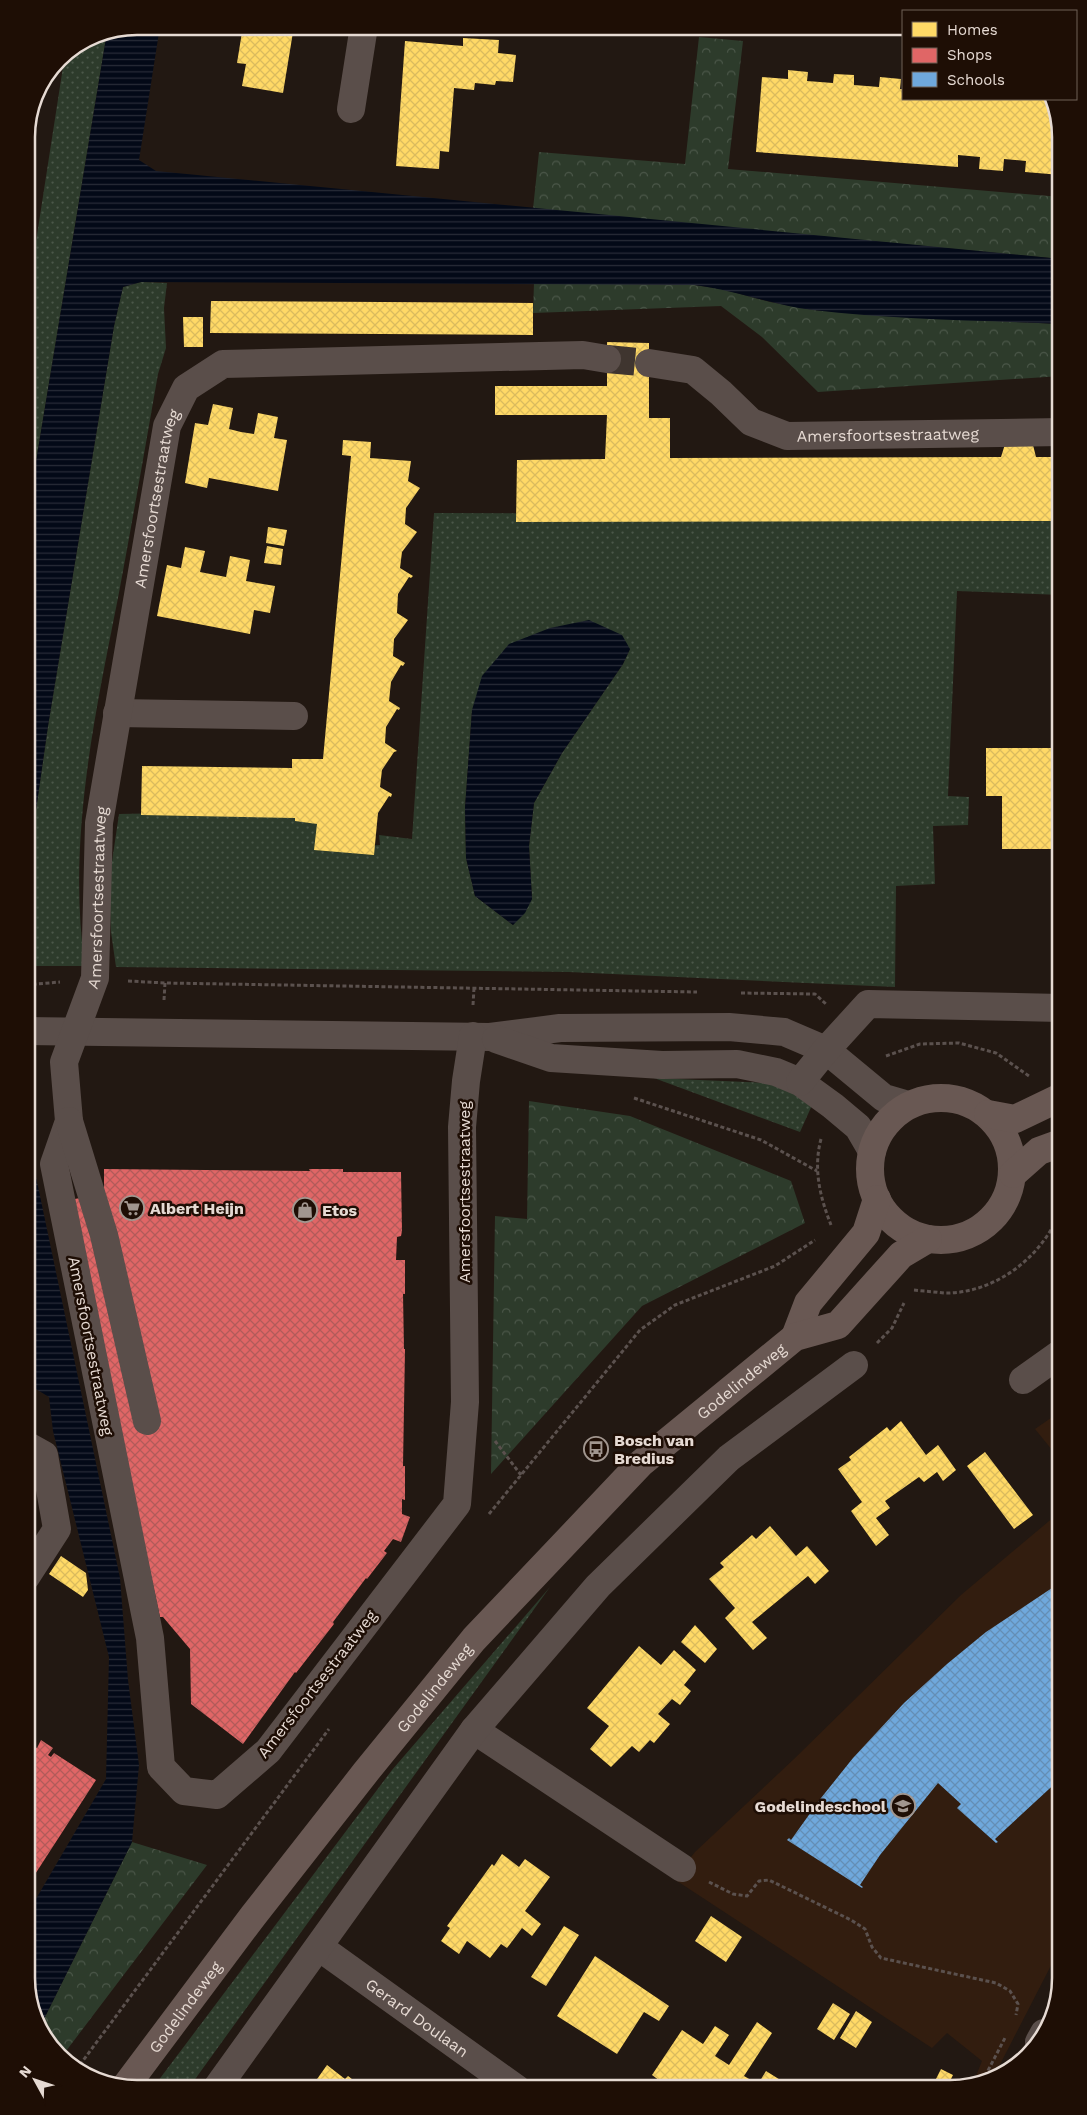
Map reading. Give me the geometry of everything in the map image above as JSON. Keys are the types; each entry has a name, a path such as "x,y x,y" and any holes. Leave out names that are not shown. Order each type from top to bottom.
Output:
{"main road":[{"path":"949,1098 973,1105 988,1114 999,1126 1007,1141 1012,1157 1013,1174 1009,1191 1002,1206 984,1225 962,1237 945,1240 915,1236 893,1222 877,1199 872,1184 870,1167 872,1151 886,1124 908,1105 924,1100 949,1098"},
{"path":"988,1114 1016,1119 1052,1101"},
{"path":"1013,1174 1039,1151 1052,1146"},
{"name":"Godelindeweg","path":"795,1337 808,1303 866,1233 877,1199"},
{"name":"Godelindeweg","path":"130,2080 341,1803 474,1639 640,1464 795,1337 838,1325 901,1254 928,1239"}],"street":[{"path":"352,109 363,35"},
{"name":"Amersfoortsestraatweg","path":"481,1036 466,1082 462,1127 465,1402 457,1504 268,1751 217,1795 184,1791 161,1768 150,1638 54,1164 69,1121 64,1062 95,978 99,823 116,713 167,426 186,388 223,364 595,357"},
{"name":"Amersfoortsestraatweg","path":"649,363 693,370 721,393 751,422 787,436 1052,432"},
{"path":"116,713 294,716"},
{"path":"800,1082 868,1004 1052,1008"},
{"path":"35,1031 481,1036 560,1028 729,1027 784,1032 826,1050 884,1098 908,1105"},
{"path":"481,1036 551,1058 662,1065 737,1064 776,1072 800,1082 816,1092 858,1127 872,1151"},
{"path":"69,1121 104,1235 147,1421"},
{"path":"1023,1380 1052,1359"},
{"path":"222,2080 474,1730 598,1586 729,1458 854,1365"},
{"path":"35,1450 44,1455 57,1529 35,1563"},
{"path":"474,1730 682,1868"},
{"name":"Gerard Doulaan","path":"318,1947 504,2080"}],"path":[{"path":"35,984 95,978 165,984 700,992"},
{"path":"738,993 815,994 884,1056"},
{"path":"631,1097 761,1140 817,1171"},
{"path":"826,1231 831,1226"},
{"path":"911,1289 946,1293 981,1287 1012,1272 1038,1249 1052,1227"},
{"path":"485,1519 640,1330 675,1305 775,1266 820,1236"},
{"path":"854,1365 892,1328 908,1296"},
{"path":"81,2063 331,1727"},
{"path":"682,1868 733,1894 747,1896 759,1881 769,1880 852,1920 865,1929 872,1947 881,1958 996,1983 1010,1991 1018,2004 1014,2020"},
{"path":"987,2073 1010,2029"}],"shaded area":[{"path":"159,35 139,160 156,171 1052,258 1052,324 906,318 813,310 694,285 141,282 123,287 114,326 48,726 35,817 35,468 106,39 110,38"},
{"path":"589,620 622,635 630,649 623,664 562,753 534,803 529,846 532,899 525,913 513,925 475,896 466,858 465,808 472,710 482,676 509,644 550,628"},
{"path":"35,1172 120,1578 128,1680 139,1765 132,1842 44,2019 38,2005 36,1992 35,1901 106,1779 109,1657 53,1431 49,1397 35,1388"},
{"path":"1052,1417 1052,1450 1035,1429"},
{"name":"Godelindeschool","path":"1052,1519 1052,1963 999,2067 976,2077 982,2061 947,2033 932,2048 674,1879 695,1852 794,1759 961,1595"}],"green space":[{"path":"699,37 743,41 728,169 1052,196 1052,258 533,209 539,152 685,164"},
{"path":"106,39 35,468 35,248 63,67 75,56"},
{"path":"141,282 167,283 164,308 166,348 158,374 92,735 81,827 79,874 80,920 85,966 35,966 35,817 48,726 114,326 123,287"},
{"path":"534,283 694,285 722,289 770,302 813,310 905,317 1052,324 1052,377 818,392 762,337 721,306 533,313"},
{"path":"434,513 1052,515 1052,595 957,591 948,796 969,797 968,825 933,826 935,884 896,886 895,987 569,972 116,967 111,932 109,882 119,814 324,810 325,849 380,845 379,835 412,839","holes":["630,649 623,664 562,753 534,803 529,846 532,899 513,925 475,896 466,858 465,808 472,710"]},
{"path":"654,1078 770,1083 813,1103 800,1132"},
{"path":"529,1101 630,1116 791,1181 805,1223 642,1306 491,1474 495,1216 527,1219"},
{"path":"550,1587 194,2080 159,2080 392,1770"},
{"path":"132,1842 207,1865 66,2051 56,2040 44,2019"}],"building: Homes":[{"path":"242,35 293,35 283,93 242,86 246,64 237,63"},
{"path":"463,38 499,40 498,53 516,55 513,82 496,81 495,85 475,83 474,90 454,88 449,152 440,151 439,169 396,166 405,41 463,46"},
{"path":"788,70 808,72 807,81 833,83 834,74 854,75 854,85 879,87 880,77 901,79 902,100 1045,100 1049,110 1052,130 1052,174 1025,172 1026,161 1004,159 1003,171 979,169 980,157 958,155 958,167 756,152 762,77 788,79"},
{"path":"211,301 533,303 533,335 210,333"},
{"path":"183,317 203,317 203,347 184,347"},
{"path":"607,342 649,343 649,418 670,418 670,458 1001,457 1006,441 1032,441 1036,457 1052,457 1052,521 516,522 517,460 605,459 607,415 495,415 495,386 607,386"},
{"path":"213,404 233,408 229,429 241,432 254,434 258,413 278,417 274,438 287,440 278,491 209,478 207,488 185,483 195,423 208,425"},
{"path":"343,440 371,442 370,458 411,461 408,481 420,488 406,508 405,524 417,532 402,552 400,568 413,576 409,577 398,594 397,613 408,620 394,639 393,656 405,663 403,666 401,665 391,682 389,701 400,708 399,710 397,709 386,727 385,743 397,751 394,752 382,770 380,787 392,794 378,813 374,855 314,850 317,824 295,821 295,818 141,815 142,766 292,768 292,759 323,759 351,456 342,455"},
{"path":"268,527 287,530 284,546 266,543"},
{"path":"267,546 283,549 281,565 264,563"},
{"path":"185,547 205,551 200,572 226,577 230,556 250,560 246,581 275,586 270,613 254,610 250,634 157,616 167,565 181,568"},
{"path":"986,748 1052,748 1052,849 1002,849 1002,796 986,796"},
{"path":"901,1421 926,1455 938,1445 956,1470 943,1481 937,1472 924,1482 919,1477 885,1501 890,1508 876,1518 889,1535 876,1546 851,1511 862,1502 838,1469 851,1460 849,1457 887,1427 890,1431"},
{"path":"985,1452 1033,1515 1014,1529 967,1466"},
{"path":"770,1526 796,1556 807,1546 829,1571 815,1584 808,1576 752,1622 767,1638 753,1650 725,1618 735,1608 709,1579 724,1567 720,1563 752,1535 756,1539"},
{"path":"61,1556 86,1573 88,1590 83,1597 49,1574"},
{"path":"695,1625 717,1649 705,1663 681,1642"},
{"path":"639,1646 661,1665 674,1650 696,1670 684,1685 691,1691 680,1705 672,1699 658,1714 670,1724 654,1743 650,1740 639,1752 632,1746 611,1767 590,1749 609,1726 587,1708"},
{"path":"502,1854 519,1867 525,1859 550,1877 525,1911 541,1924 532,1936 522,1928 507,1948 501,1944 490,1958 467,1941 459,1954 441,1941 450,1928 447,1926 492,1864 494,1866"},
{"path":"711,1916 742,1937 726,1962 695,1941"},
{"path":"564,1926 579,1935 546,1986 531,1977"},
{"path":"595,1956 669,2006 659,2021 644,2012 617,2054 557,2016"},
{"path":"833,2003 850,2014 834,2040 817,2029"},
{"path":"856,2011 872,2022 856,2048 840,2038"},
{"path":"757,2022 772,2033 744,2076 751,2080 659,2080 652,2075 682,2030 703,2044 715,2026 729,2035 715,2056 729,2065"},
{"path":"327,2065 345,2079 348,2076 353,2080 316,2080"},
{"path":"941,2069 953,2075 950,2080 936,2080"},
{"path":"766,2071 780,2080 760,2080"}],"building: Shops":[{"path":"104,1169 310,1171 309,1169 343,1169 343,1172 401,1172 402,1231 401,1236 397,1237 396,1260 405,1260 405,1294 403,1294 405,1349 403,1466 405,1466 405,1500 402,1499 402,1514 410,1517 401,1542 393,1539 384,1551 387,1553 295,1672 243,1744 191,1704 190,1649 163,1617 160,1617 70,1200 104,1193"},
{"path":"41,1740 53,1748 48,1755 51,1757 54,1753 96,1780 35,1874 35,1747 37,1748"}],"building: Schools":[{"path":"1052,1588 1052,1786 995,1839 998,1842 996,1843 957,1808 961,1804 938,1783 880,1855 860,1885 862,1888 787,1840 789,1838 791,1840 853,1758 904,1703 986,1632"}],"tunnel":[{"path":"607,359 649,363"}],"place":[{"name":"Albert Heijn","path":"132,1208"},
{"name":"Etos","path":"305,1210"},
{"name":"Bosch van Bredius","path":"596,1449"},
{"name":"Godelindeschool","path":"903,1806"}]}
